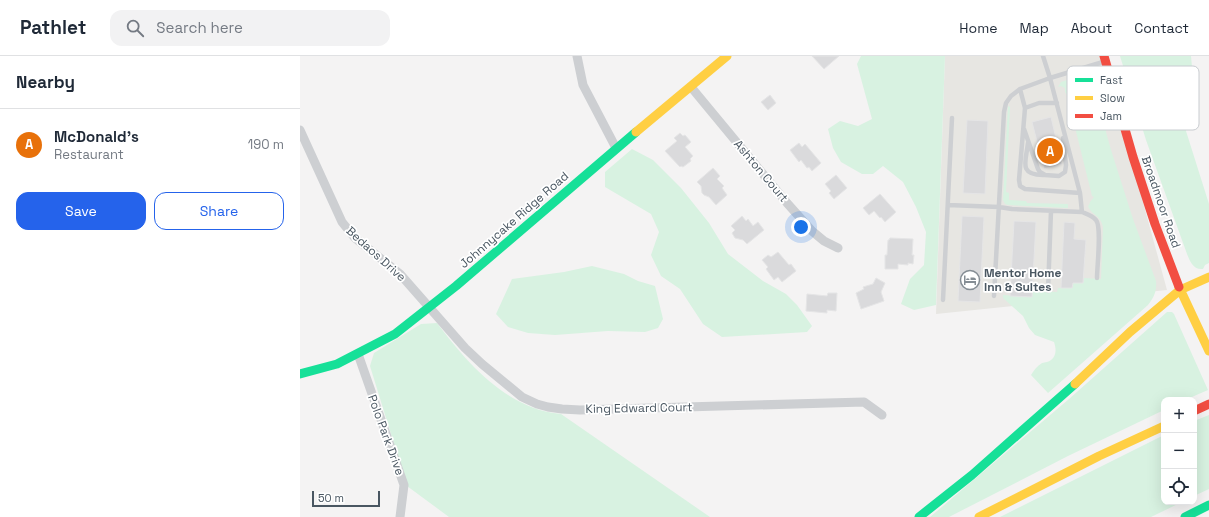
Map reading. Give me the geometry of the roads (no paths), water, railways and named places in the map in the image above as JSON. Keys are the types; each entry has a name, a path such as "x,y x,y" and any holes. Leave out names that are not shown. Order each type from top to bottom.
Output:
{"main road":[{"name":"Johnnycake Ridge Road","path":"300,374 337,364 395,334 456,286 616,148 691,87 726,56"},
{"name":"Broadmoor Road","path":"1125,130 1155,224 1180,290 1209,351"},
{"path":"919,517 972,476 1130,332 1180,290 1209,277"},
{"path":"1197,410 1209,404"},
{"path":"979,517 1099,456 1161,427"},
{"path":"1185,517 1209,505"}],"street":[{"path":"577,56 583,85 616,148"},
{"name":"Ashton Court","path":"691,87 807,225 824,241 838,248"},
{"name":"Bedaos Drive","path":"300,130 335,208 348,231 400,274 430,307"},
{"name":"King Edward Court","path":"430,307 465,348 482,364 522,397 548,407 562,410 580,410 864,402 882,415"},
{"name":"Polo Park Drive","path":"358,354 404,485 400,517"}],"lane":[{"path":"1043,56 1057,103 1080,193 1082,212"},
{"path":"1084,66 1104,59"},
{"path":"994,296 1004,112 1006,103 1011,96 1020,89 1067,72"},
{"path":"1020,89 1025,108 1019,180 1020,186 1025,190 1080,193"},
{"path":"1025,108 1039,103 1057,103"},
{"path":"943,300 952,118"},
{"path":"1028,141 1025,166 1030,173 1045,176 1059,176 1063,174 1066,169 1061,122"},
{"path":"1023,127 1038,169 1045,176"},
{"path":"948,205 1082,212 1091,215 1097,221 1099,229 1097,278"},
{"path":"1048,291 1051,211"}],"place":[{"name":"McDonald's","path":"1050,151"},
{"name":"Mentor Home Inn & Suites","path":"970,280"}]}
